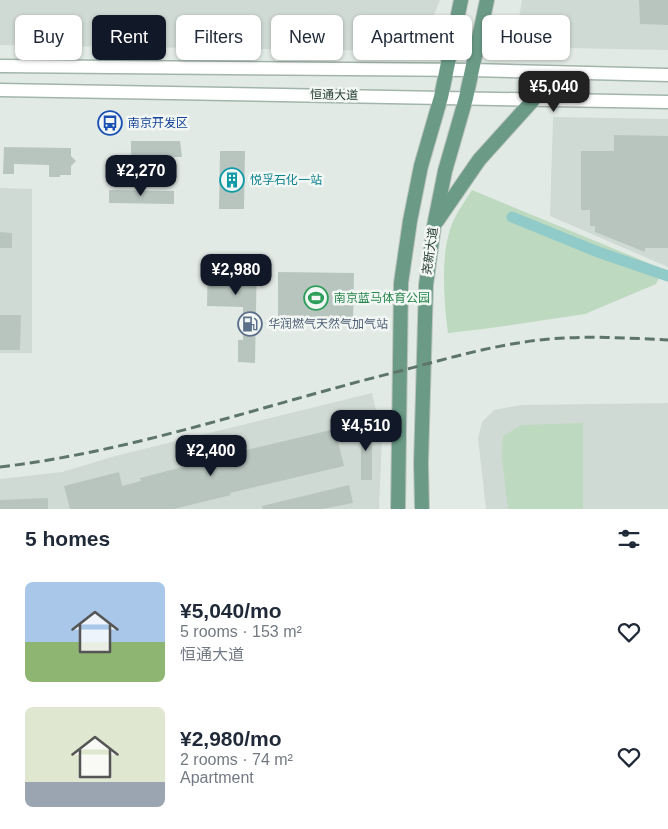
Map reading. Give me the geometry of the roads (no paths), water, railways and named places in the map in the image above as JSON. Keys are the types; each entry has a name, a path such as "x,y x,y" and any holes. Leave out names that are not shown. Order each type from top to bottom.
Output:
{"main road":[{"name":"尧新大道","path":"398,509 401,283 410,221 421,166 441,97 461,0"},
{"name":"尧新大道","path":"422,509 426,285 434,226 445,171 466,98 487,0"},
{"name":"恒通大道","path":"0,66 472,70 668,75"},
{"name":"恒通大道","path":"0,90 668,102"},
{"path":"434,226 479,160 534,99"}],"waterway":[{"path":"512,217 598,252 668,276"}],"railway":[{"path":"0,467 51,460 151,438 452,357 505,345 540,340 604,337 668,340"}],"place":[{"name":"南京开发区","path":"110,123"},
{"name":"悦孚石化一站","path":"232,180"},
{"name":"南京蓝马体育公园","path":"316,298"},
{"name":"华润燃气天然气加气站","path":"250,324"}]}
